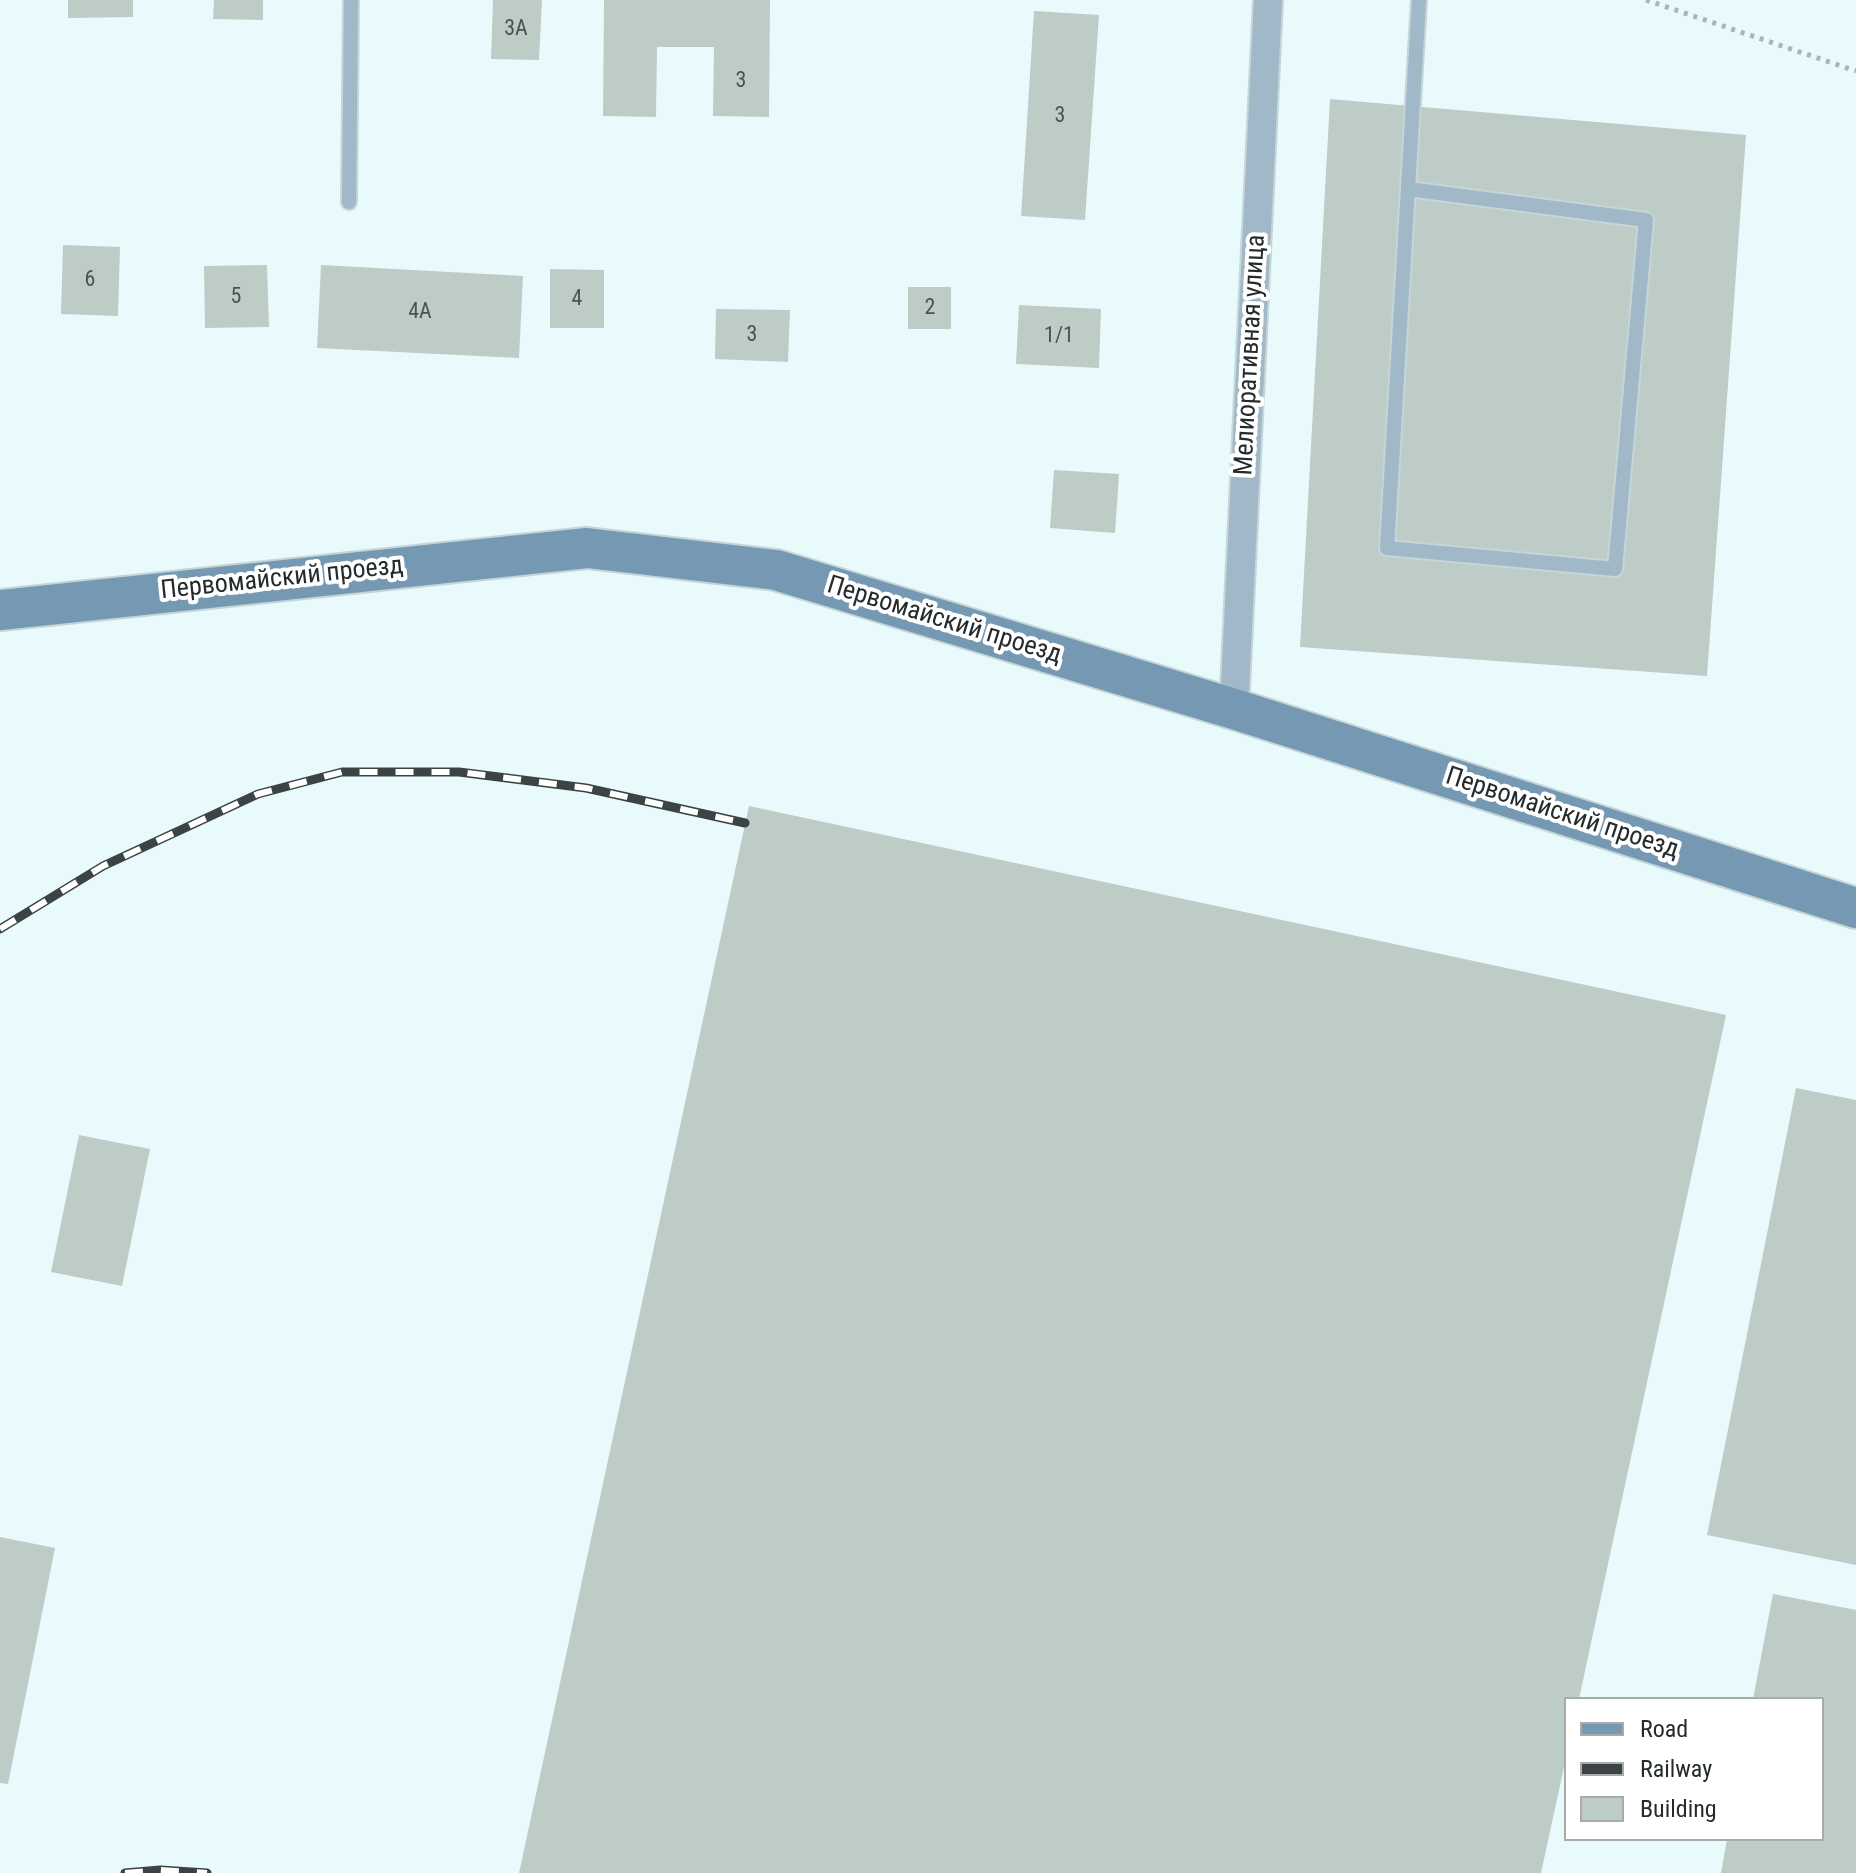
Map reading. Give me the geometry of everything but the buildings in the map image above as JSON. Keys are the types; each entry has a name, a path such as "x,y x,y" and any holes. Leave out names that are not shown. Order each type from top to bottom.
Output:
{"main road":[{"name":"Первомайский проезд","path":"0,610 587,548 776,570 1234,709 1856,908"}],"street":[{"name":"Мелиоративная улица","path":"1234,709 1268,0"}],"lane":[{"path":"349,202 351,0"},
{"path":"1408,189 1646,220 1615,569 1387,548 1419,0"}],"path":[{"path":"1646,0 1856,71"}],"railway":[{"path":"0,929 103,866 258,794 342,772 459,772 586,788 745,823"},
{"path":"125,1873 160,1870 207,1873"}]}
